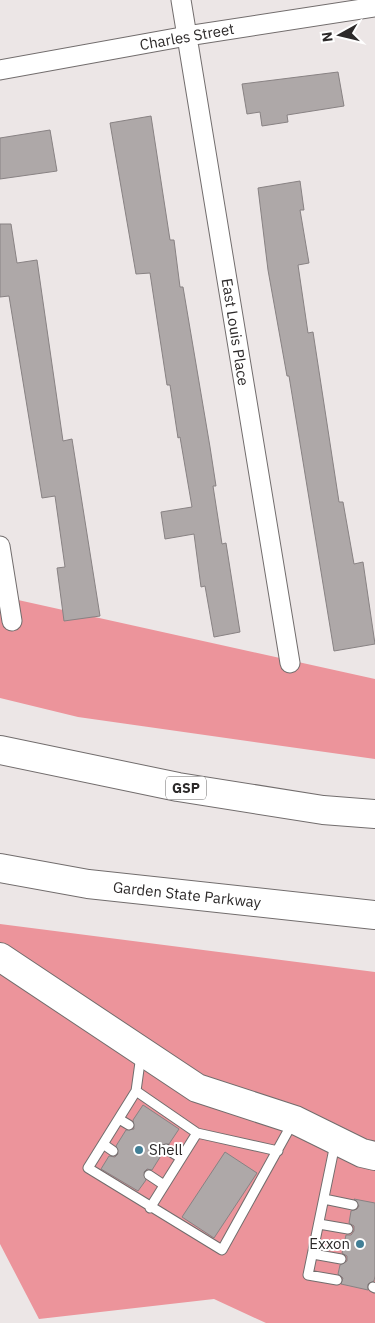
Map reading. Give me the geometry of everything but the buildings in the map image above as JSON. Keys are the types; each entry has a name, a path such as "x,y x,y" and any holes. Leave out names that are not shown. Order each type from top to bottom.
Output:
{"highway":[{"name":"GSP","path":"0,750 178,787 324,810 375,814"},
{"name":"Garden State Parkway","path":"0,868 88,884 375,915"},
{"path":"0,957 196,1088 295,1120 362,1153 375,1156"}],"street":[{"name":"East Louis Place","path":"181,0 290,663"},
{"name":"Charles Street","path":"0,70 187,36 375,7"},
{"path":"0,546 12,621"}],"lane":[{"path":"142,1053 136,1091 88,1168 150,1208 222,1250 295,1120"},
{"path":"136,1091 197,1133 278,1152"},
{"path":"119,1118 129,1125"},
{"path":"150,1208 197,1133"},
{"path":"336,1140 308,1275 337,1280"},
{"path":"103,1144 113,1151"},
{"path":"166,1149 181,1158"},
{"path":"149,1175 164,1185"},
{"path":"324,1199 353,1205"},
{"path":"319,1224 348,1229"},
{"path":"313,1254 341,1259"}],"shaded area":[{"path":"0,596 375,679 375,759 78,717 0,698"},
{"path":"0,924 375,972 375,1323 266,1323 214,1299 39,1319 0,1244"}],"place":[{"name":"Shell","path":"139,1150"},
{"name":"Exxon","path":"360,1244"}]}
